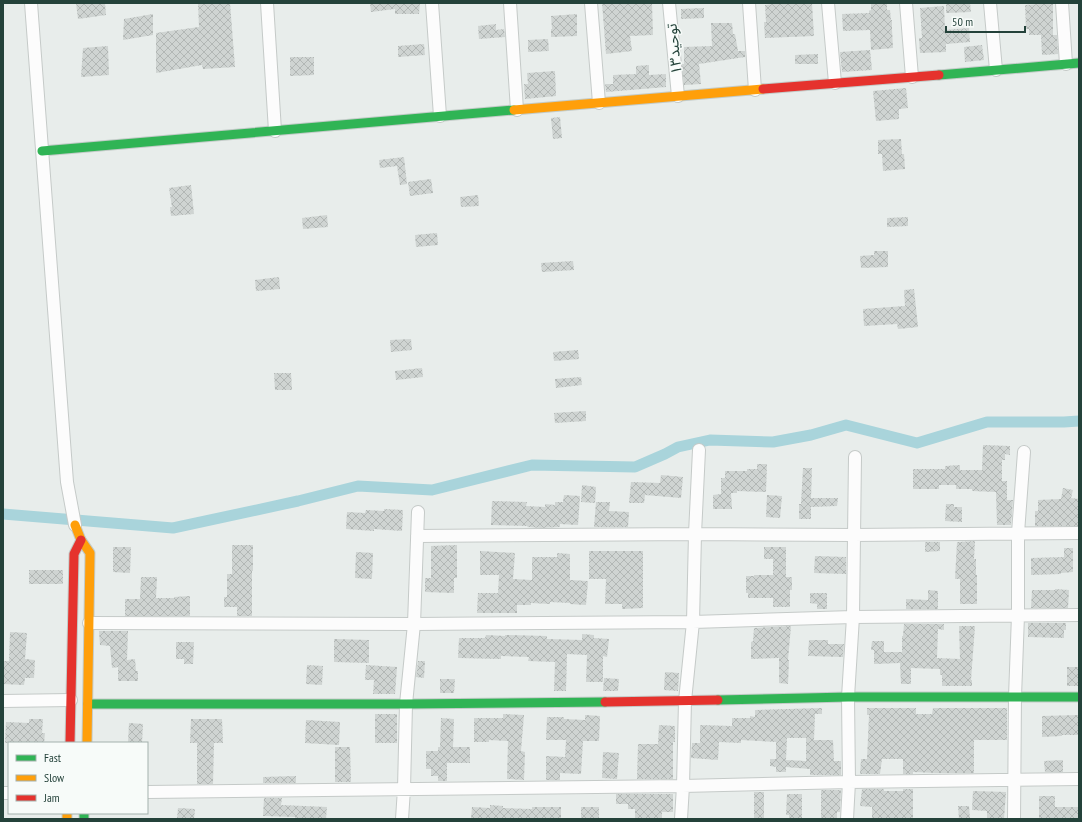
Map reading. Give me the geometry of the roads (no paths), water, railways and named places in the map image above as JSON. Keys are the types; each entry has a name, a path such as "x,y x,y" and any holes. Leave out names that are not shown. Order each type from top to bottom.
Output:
{"street":[{"path":"31,3 67,482 75,525 81,540 90,553 87,742"},
{"path":"267,3 275,131"},
{"path":"432,3 440,116"},
{"path":"510,3 518,110"},
{"path":"591,3 599,103"},
{"name":"توحید۱۳","path":"669,3 678,96"},
{"path":"749,3 755,90"},
{"path":"828,3 835,83"},
{"path":"906,3 912,76"},
{"path":"990,3 996,70"},
{"path":"1062,3 1066,64"},
{"path":"42,151 440,116 1079,63"},
{"path":"681,819 684,786 685,701 693,622 699,450"},
{"path":"1014,819 1018,533 1024,452"},
{"path":"847,819 849,782 848,697 853,617 855,457"},
{"path":"402,819 406,704 414,624 418,512"},
{"path":"417,536 695,534 853,535 1079,532"},
{"path":"70,742 74,554 81,540"},
{"path":"89,623 414,624 693,622 853,617 1079,615"},
{"path":"88,704 406,704 685,701 848,697 1079,697"},
{"path":"3,701 71,700"},
{"path":"148,792 1079,780"}],"waterway":[{"path":"3,514 173,528 298,501 358,486 432,490 532,465 635,467 678,447 710,440 773,442 811,435 846,425 917,443 987,422 1079,421"}]}
